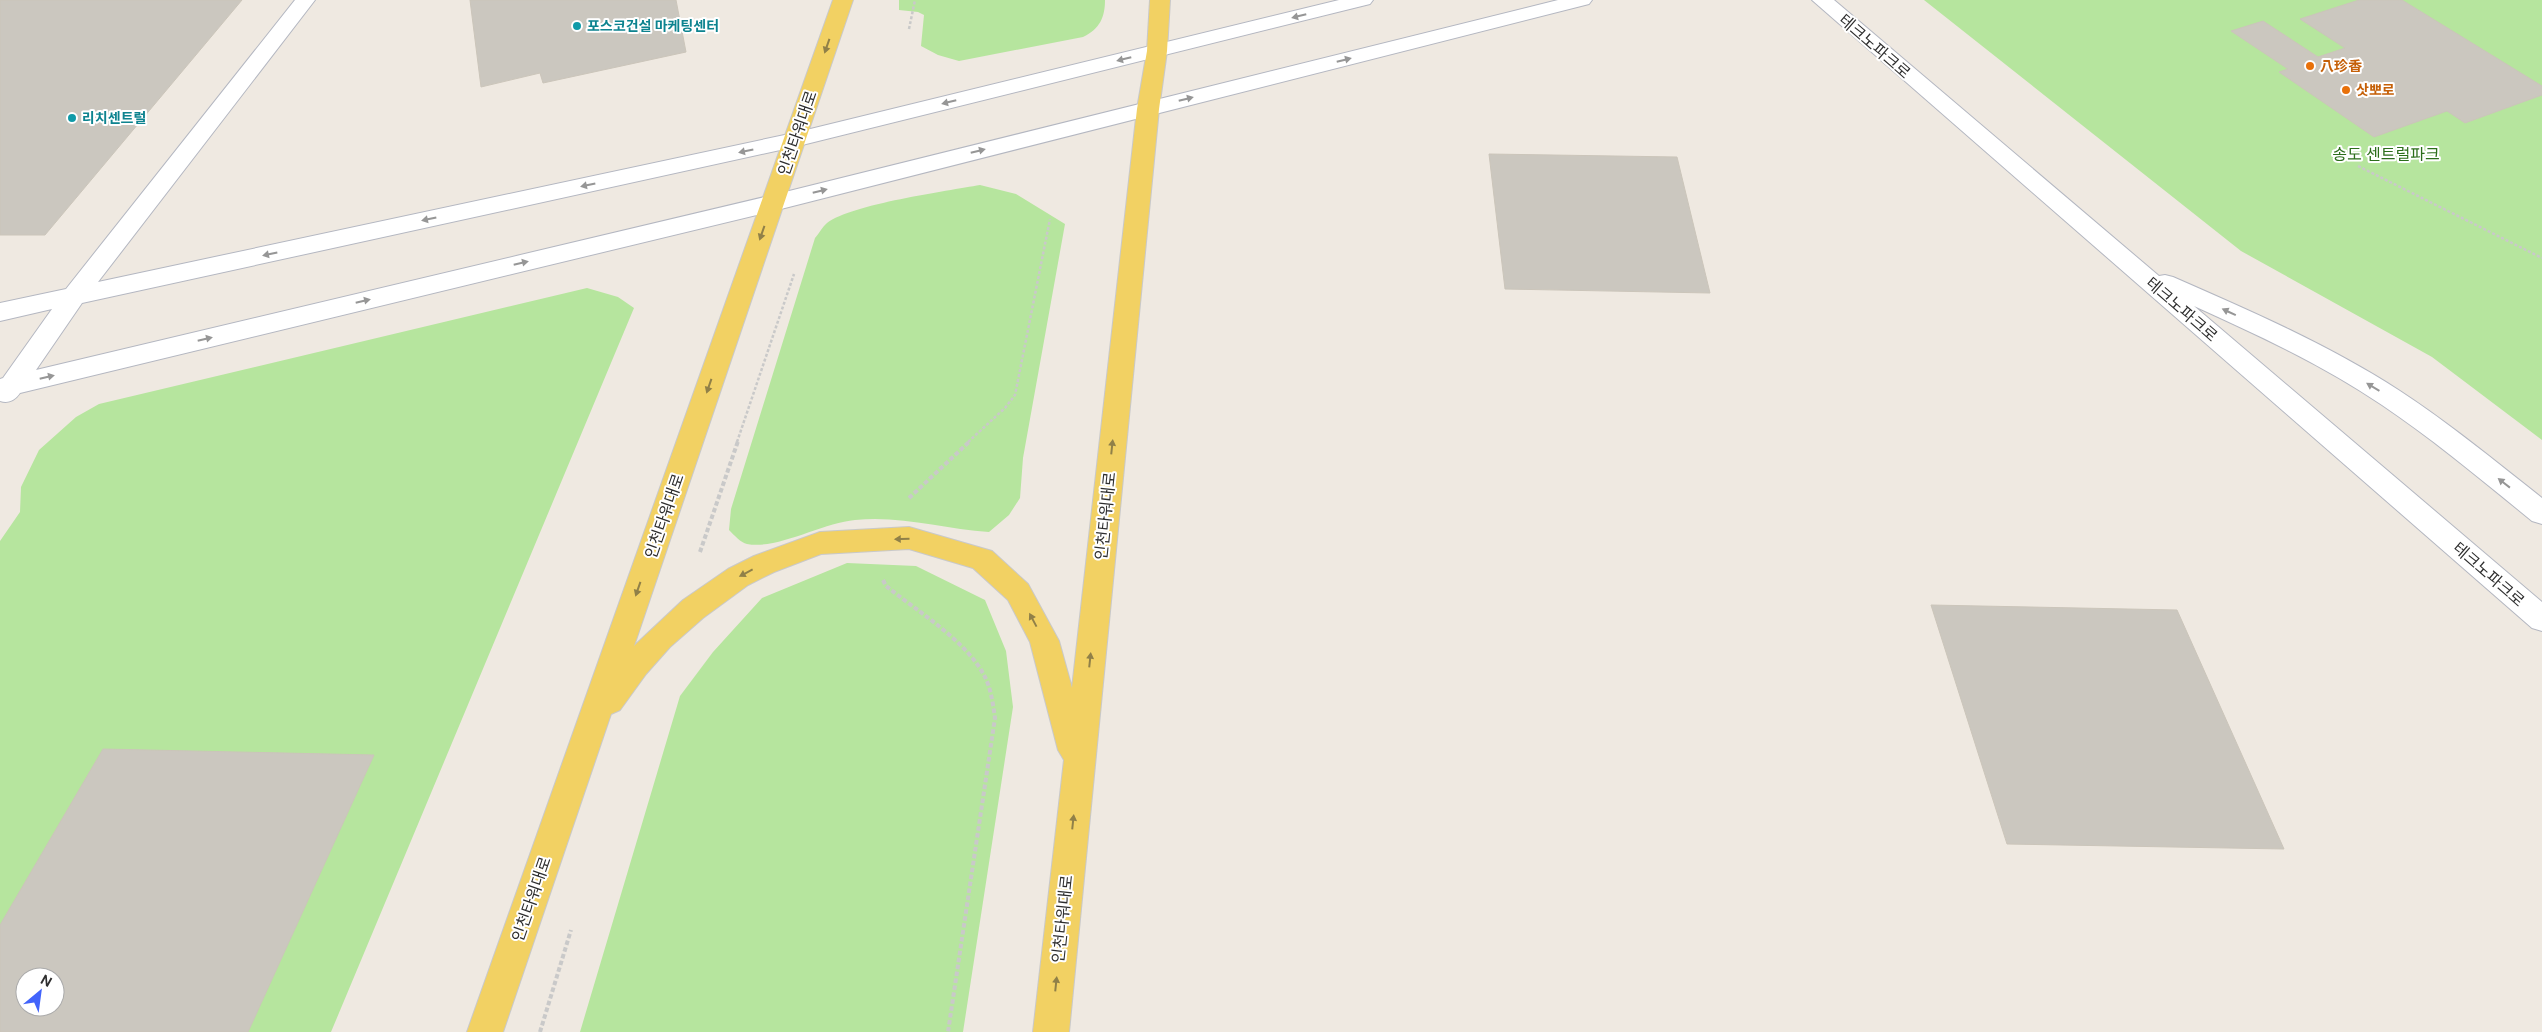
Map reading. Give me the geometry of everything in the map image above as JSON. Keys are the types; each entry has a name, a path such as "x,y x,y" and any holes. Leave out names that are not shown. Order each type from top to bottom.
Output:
{"main road":[{"name":"인천타워대로","path":"485,1032 843,0"},
{"name":"인천타워대로","path":"1050,1032 1148,109 1157,51 1160,0"},
{"path":"590,730 635,665 660,638 693,609 738,577 764,564 820,543 909,538 982,559 1018,592 1044,641 1078,766"}],"street":[{"path":"4,391 74,296 305,0"},
{"path":"0,312 794,140 1363,0"},
{"path":"4,391 773,203 1582,0"},
{"name":"테크노파크로","path":"1822,0 2542,619"},
{"path":"2137,271 2297,344 2373,388 2419,417 2542,513"}],"path":[{"path":"909,29 915,0"},
{"path":"2358,166 2542,258"},
{"path":"948,1032 995,718 992,696 985,676 972,658 886,586 879,574 888,527 897,511 1005,408 1015,395 1050,219"},
{"path":"693,609 691,583 695,566 794,274"},
{"path":"540,1032 574,920"}],"green space":[{"path":"899,0 1105,0 1103,17 1094,30 1083,37 959,61 938,55 921,46 924,15 918,12 899,10"},
{"name":"송도 센트럴파크","path":"1924,0 2542,0 2542,440 2432,357 2241,251"},
{"path":"980,185 1016,194 1065,224 1023,458 1020,498 1009,515 989,532 889,519 872,519 842,522 772,543 759,545 742,542 729,530 731,509 815,238 827,223 839,216 857,210 901,199"},
{"path":"587,288 618,297 634,308 331,1032 0,1032 0,541 20,512 21,487 39,450 76,417 99,404"},
{"path":"847,563 916,566 985,600 1006,651 1013,707 963,1032 580,1032 680,696 713,652 762,598"}],"building":[{"name":"리치센트럴","path":"0,0 242,0 45,235 0,235"},
{"name":"포스코건설 마케팅센터","path":"470,0 676,0 686,52 543,83 540,73 481,87"},
{"path":"2359,0 2402,0 2542,86 2542,95 2465,123 2447,111 2374,137 2279,72 2288,69 2231,31 2263,21 2318,57 2345,48 2300,19"},
{"path":"1489,154 1677,157 1710,293 1505,289"},
{"path":"1931,605 2177,610 2284,849 2007,844"},
{"path":"103,749 374,755 248,1032 0,1032 0,925"}],"place":[{"name":"포스코건설 마케팅센터","path":"577,26"},
{"name":"八珍香","path":"2310,66"},
{"name":"삿뽀로","path":"2346,90"},
{"name":"리치센트럴","path":"72,118"}]}
